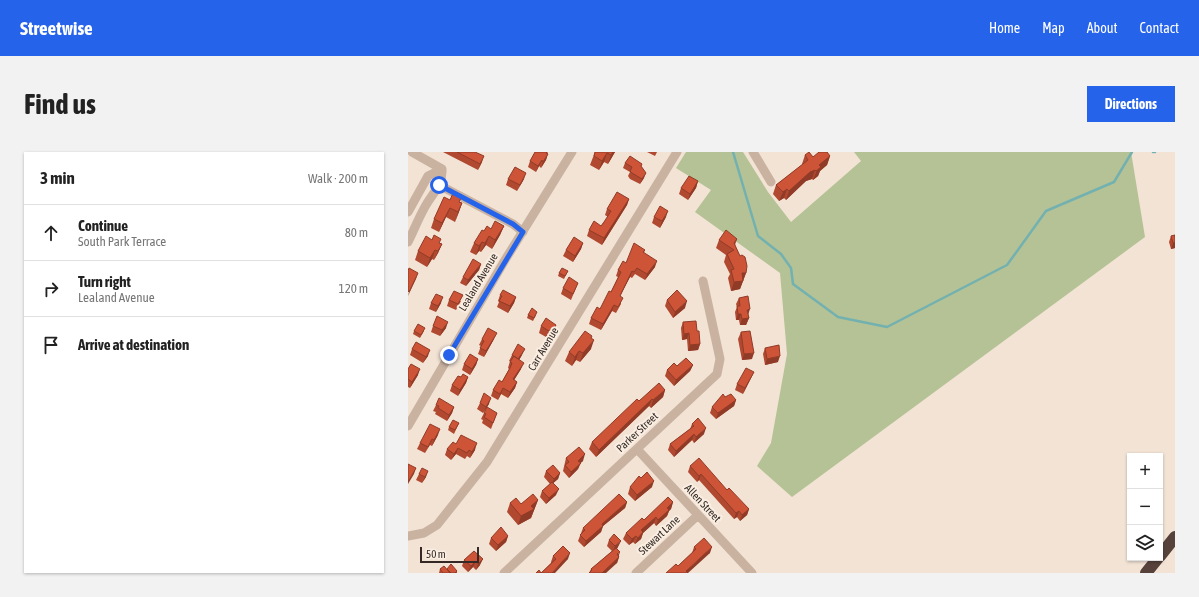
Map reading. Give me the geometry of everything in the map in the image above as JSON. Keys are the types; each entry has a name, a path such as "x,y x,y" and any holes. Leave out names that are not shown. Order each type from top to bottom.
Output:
{"highway":[{"path":"1163,552 1175,537"},
{"path":"1146,573 1156,561"}],"street":[{"path":"412,152 442,169"},
{"name":"Lealand Avenue","path":"408,426 572,152"},
{"name":"Carr Avenue","path":"408,536 424,533 443,520 488,462 677,152"},
{"path":"753,152 771,182"},
{"path":"408,242 426,204 439,185 442,169"},
{"path":"408,212 428,176 442,169"},
{"path":"439,185 513,224 523,232"},
{"name":"Parker Street","path":"504,573 719,371 720,359 703,281"},
{"name":"Allen Street","path":"637,449 752,573"},
{"name":"Stewart Lane","path":"636,573 698,515"}],"green space":[{"path":"686,152 743,152 768,192 791,222 861,161 854,152 1131,152 1145,237 792,497 757,466 771,443 787,354 780,273 695,212 711,190 676,168"}],"building":[{"path":"457,152 475,152 484,156 480,164"},
{"path":"535,152 547,152 546,153 548,154 543,162 542,160 538,166 530,161"},
{"path":"595,152 613,152 611,155 607,153 602,161 594,156"},
{"path":"809,152 813,157 819,152 827,152 830,156 819,165 821,167 816,171 810,172 789,191 787,189 783,192 776,185 808,160 805,155"},
{"path":"630,156 642,164 641,166 646,173 642,179 632,173 630,171 632,167 625,163"},
{"path":"515,167 526,173 520,185 508,179"},
{"path":"689,176 698,181 690,194 681,188"},
{"path":"617,192 629,199 604,238 589,230 594,221 601,226 604,222 611,211 607,209"},
{"path":"453,193 461,198 459,202 462,203 458,212 450,208 442,223 434,219 444,197 450,200"},
{"path":"660,206 668,211 662,221 654,217"},
{"path":"495,221 504,226 495,240 489,236 485,243 482,242 479,246 474,243 482,230 484,231 487,226 491,229"},
{"path":"726,230 737,239 734,243 740,256 742,255 745,257 747,266 746,273 742,273 743,281 734,282 731,270 734,269 727,254 734,250 719,240"},
{"path":"434,235 441,239 439,243 442,244 438,251 435,250 430,258 418,251 426,236 432,240"},
{"path":"1175,235 1175,243 1173,243 1171,236"},
{"path":"574,237 583,243 575,256 566,250"},
{"path":"634,243 645,250 643,252 657,261 647,274 637,268 634,272 632,271 620,296 623,298 618,307 614,305 603,324 591,318 597,307 600,309 609,291 611,292 621,272 618,270 623,261 626,263"},
{"path":"473,259 481,264 468,280 463,277"},
{"path":"409,268 418,273 409,292 408,271"},
{"path":"562,268 568,271 565,276 559,273"},
{"path":"569,277 578,283 573,294 563,288"},
{"path":"503,290 516,297 510,306 499,301"},
{"path":"677,290 687,301 675,312 667,300"},
{"path":"454,291 463,295 458,304 449,300"},
{"path":"436,294 443,297 438,306 431,303"},
{"path":"748,296 750,309 747,310 749,318 742,319 741,314 738,314 737,306 740,306 739,298"},
{"path":"532,308 537,312 534,318 528,315"},
{"path":"437,316 448,322 442,330 433,326"},
{"path":"546,318 556,325 552,331 549,331 541,326"},
{"path":"696,321 697,331 699,331 700,344 690,345 689,333 684,334 683,322"},
{"path":"418,324 425,328 421,335 414,331"},
{"path":"488,328 497,333 486,351 480,348 484,341 482,339"},
{"path":"585,331 592,336 591,338 594,340 583,353 579,351 575,357 569,352"},
{"path":"750,331 754,353 744,354 741,332"},
{"path":"416,342 430,350 426,357 412,349"},
{"path":"518,344 525,349 518,359 512,355"},
{"path":"779,345 780,356 767,359 765,348"},
{"path":"470,354 478,359 472,369 464,364"},
{"path":"514,356 524,363 513,379 517,382 510,392 503,388 500,394 493,390 499,380 502,382 510,368 512,363 510,362"},
{"path":"686,358 693,365 676,380 667,370 674,363 677,366"},
{"path":"411,364 420,369 412,382 408,379 408,369"},
{"path":"746,368 754,372 745,388 737,384"},
{"path":"463,374 468,377 460,390 452,385 458,376 461,377"},
{"path":"659,383 665,390 653,400 652,399 599,450 592,442 637,399 639,401"},
{"path":"484,393 491,398 486,407 480,403"},
{"path":"723,394 725,397 731,394 736,400 718,413 712,407"},
{"path":"439,398 454,407 449,415 436,405"},
{"path":"487,407 497,413 493,423 484,417"},
{"path":"698,418 706,428 696,437 694,434 676,451 670,444 694,426 692,424"},
{"path":"453,420 459,423 455,430 449,427"},
{"path":"430,424 440,429 428,447 420,443"},
{"path":"461,435 477,443 472,452 469,450 467,453 458,448 454,454 447,449 453,442 456,444"},
{"path":"579,447 585,454 578,461 581,463 571,472 565,465 569,462 566,458"},
{"path":"699,458 727,490 729,488 749,509 742,515 739,511 736,513 701,474 699,476 690,466"},
{"path":"408,464 416,468 408,482"},
{"path":"553,465 560,473 554,479 546,471"},
{"path":"422,468 428,471 425,477 419,474"},
{"path":"647,472 654,481 637,495 630,487 639,476 641,478"},
{"path":"552,482 559,489 549,498 542,491"},
{"path":"533,494 538,500 531,506 534,509 521,516 510,503 516,498 521,504"},
{"path":"619,494 627,502 602,524 603,526 586,541 580,535 585,530 583,528"},
{"path":"668,497 673,502 667,508 669,510 658,520 656,517 641,530 643,532 638,538 636,536 632,539 626,533 642,518 644,520"},
{"path":"501,527 508,536 498,545 491,538"},
{"path":"614,534 621,541 615,546 609,540"},
{"path":"704,538 712,547 686,571 688,573 666,573 676,564 678,566 696,549 694,547"},
{"path":"563,546 570,553 552,573 541,573 556,559 553,556"},
{"path":"616,548 620,552 617,554 619,557 602,573 589,573 592,570 591,569"},
{"path":"474,551 483,559 478,564 476,561 471,566 464,560"},
{"path":"451,564 457,571 455,573 451,573 447,569"},
{"path":"444,566 450,573 443,573 440,569"}],"waterway":[{"path":"733,152 758,236 781,254 791,268 793,284 838,317 887,327 1007,265 1046,211 1114,182 1132,152"}],"route":[{"path":"439,185 513,224 523,232 449,355"}]}
